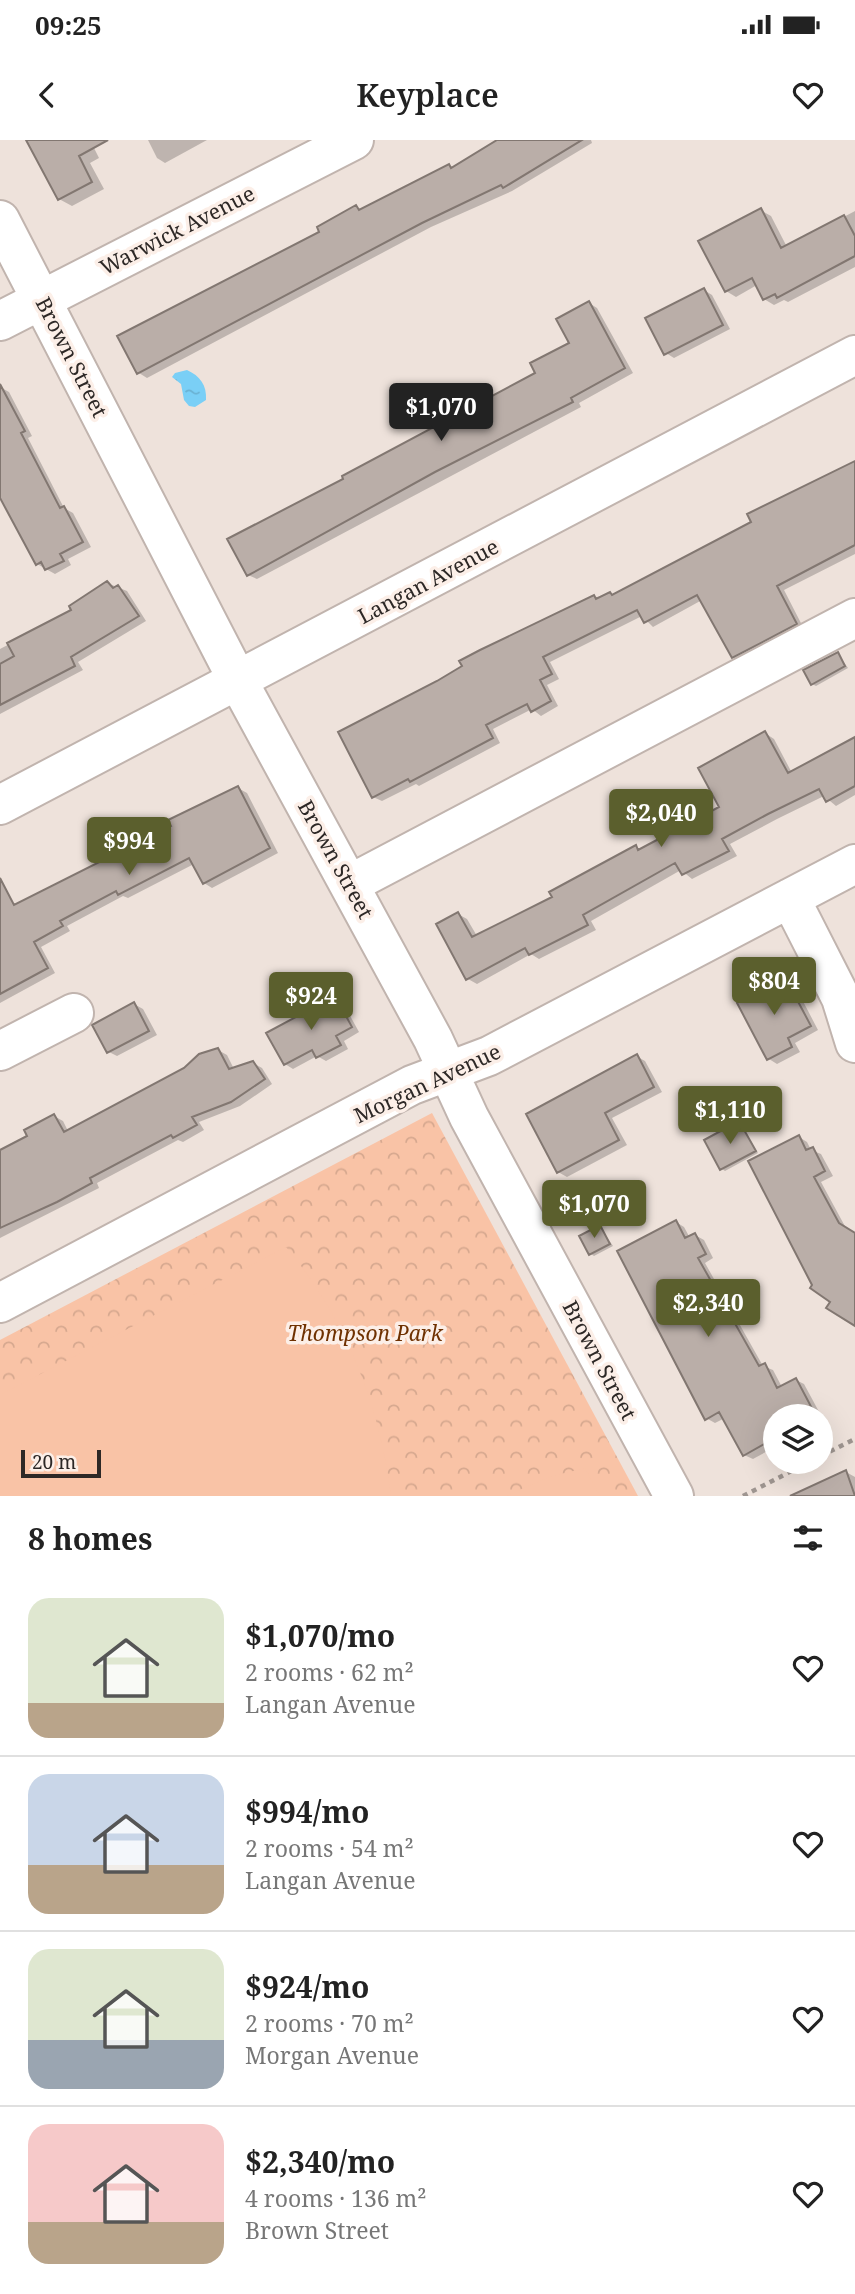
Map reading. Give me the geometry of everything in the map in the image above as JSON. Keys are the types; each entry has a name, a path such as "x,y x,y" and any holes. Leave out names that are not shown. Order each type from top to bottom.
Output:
{"street":[{"name":"Warwick Avenue","path":"0,321 354,140"},
{"name":"Brown Street","path":"0,220 238,681 350,884 449,1072 469,1117 674,1496"},
{"name":"Langan Avenue","path":"0,805 855,355"},
{"path":"350,884 855,618"},
{"name":"Morgan Avenue","path":"0,1303 412,1085 489,1056 855,864"},
{"path":"790,898 841,998 855,1043"},
{"path":"0,1051 74,1013"}],"path":[{"path":"833,1450 855,1438"},
{"path":"743,1496 786,1474"}],"green space":[{"name":"Thompson Park","path":"432,1113 638,1496 0,1496 0,1340"},
{"path":"286,1247 326,1303 356,1364 378,1429 391,1496 0,1496 0,1395"},
{"path":"585,1468 600,1496 506,1496 549,1477"}],"water":[{"path":"187,370 196,375 204,385 206,400 195,407 189,406 184,400 181,384 172,377 175,373"}],"building":[{"path":"26,140 108,140 79,156 92,182 58,200"},
{"path":"497,140 582,140 503,188 501,185 422,223 137,374 117,336 319,232 317,227 356,205 359,210 449,164 451,168"},
{"path":"761,208 781,248 844,215 855,236 855,256 777,298 775,294 763,300 752,278 725,292 698,241"},
{"path":"704,288 723,325 664,355 645,318"},
{"path":"589,301 625,368 571,398 573,402 435,472 247,576 227,539 343,479 342,476 535,373 530,363 569,343 556,319"},
{"path":"0,384 25,431 21,433 60,508 64,506 83,542 60,554 64,561 45,570 41,562 36,565 0,498"},
{"path":"855,461 855,545 777,586 797,624 732,658 697,595 644,623 637,610 543,657 552,674 540,680 551,701 531,712 527,704 486,725 493,738 410,782 408,779 372,798 338,732 437,681 462,666 459,661 594,595 596,599 610,592 612,595 751,522 747,514"},
{"path":"107,581 113,588 118,585 139,616 71,657 75,666 0,705 0,664 14,656 7,643 71,610 69,606"},
{"path":"838,652 845,666 811,685 803,670"},
{"path":"765,731 788,773 855,737 855,786 826,802 819,789 768,814 722,839 729,851 682,875 675,863 583,915 588,925 529,955 525,948 466,980 436,924 458,912 472,937 552,897 549,892 636,845 638,850 719,807 698,768"},
{"path":"238,786 270,848 203,884 189,858 118,895 116,891 60,921 63,926 34,942 48,968 0,994 0,878 14,905 171,826 168,820"},
{"path":"785,977 811,1026 788,1038 792,1047 767,1060 737,1003"},
{"path":"335,996 352,1027 336,1036 341,1045 316,1058 312,1050 284,1065 266,1033"},
{"path":"134,1002 149,1031 107,1053 92,1025"},
{"path":"218,1048 229,1069 253,1061 265,1079 231,1102 192,1117 197,1125 173,1138 171,1135 90,1178 92,1183 57,1202 0,1228 0,1150 27,1136 24,1130 54,1114 64,1132 184,1068 199,1054"},
{"path":"637,1054 654,1087 605,1113 619,1140 557,1173 526,1114"},
{"path":"739,1121 756,1151 720,1170 704,1140"},
{"path":"799,1135 806,1150 813,1147 825,1171 814,1177 839,1223 855,1233 855,1326 826,1308 830,1302 810,1288 812,1285 748,1161"},
{"path":"676,1220 685,1238 695,1233 706,1254 698,1258 759,1366 765,1363 777,1388 796,1378 810,1404 763,1404 763,1445 743,1456 719,1412 705,1420 617,1251"},
{"path":"600,1225 610,1244 589,1255 579,1236"},
{"path":"846,1470 855,1496 790,1496"}]}
